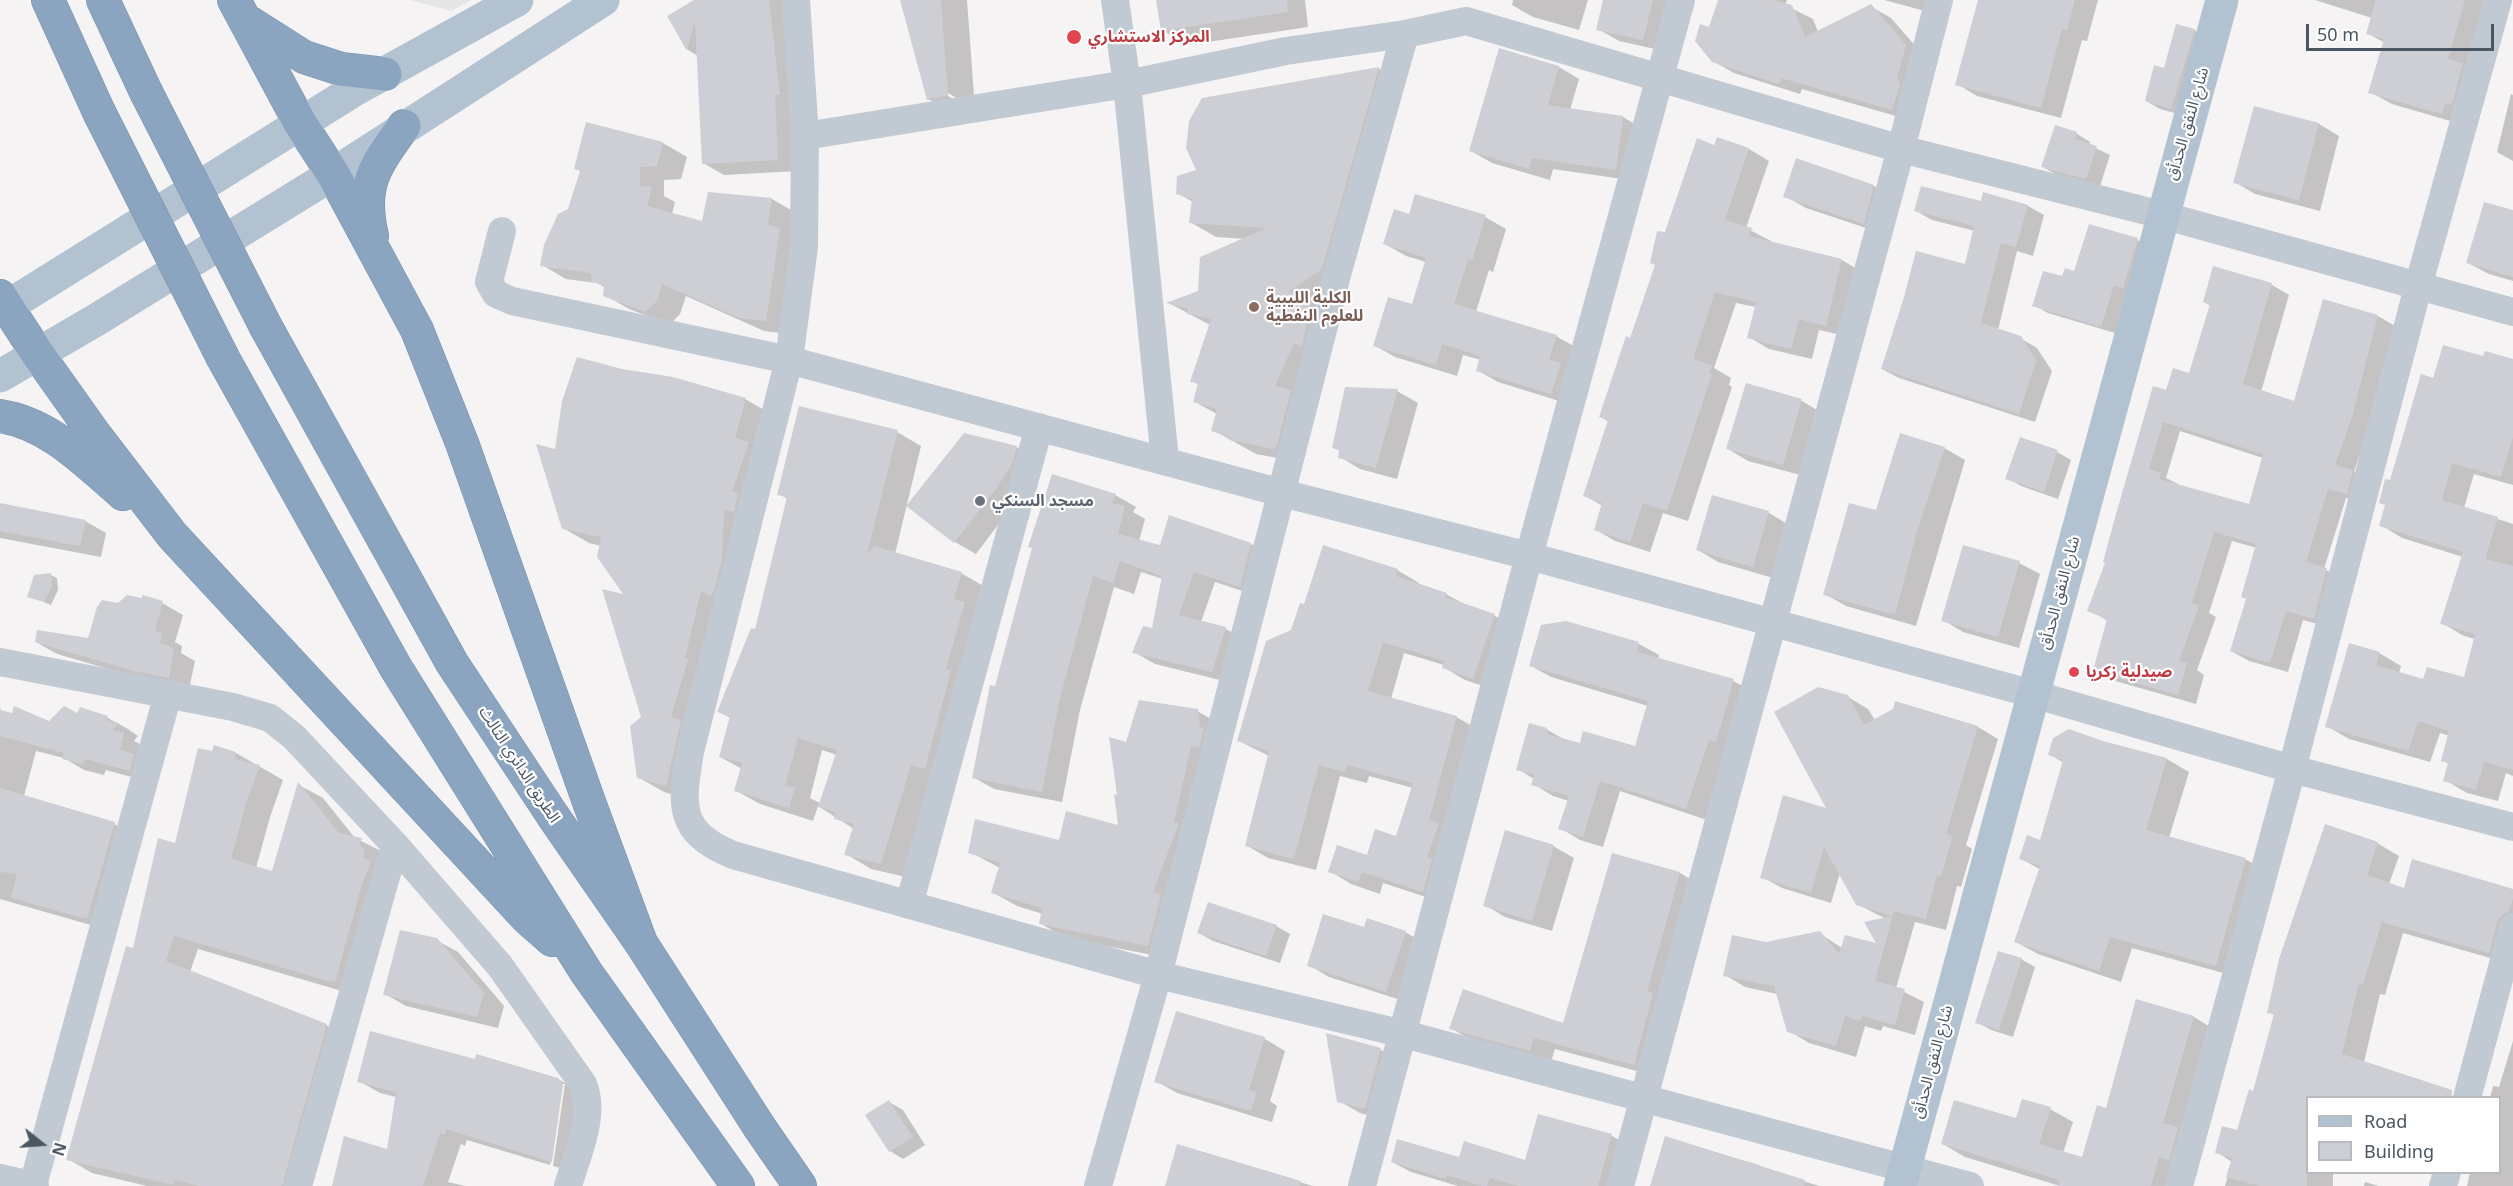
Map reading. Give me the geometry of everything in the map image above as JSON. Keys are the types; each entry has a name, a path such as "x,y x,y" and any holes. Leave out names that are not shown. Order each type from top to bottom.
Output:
{"highway":[{"path":"48,0 99,112 223,358 396,669 586,972 738,1186"},
{"name":"الطريق الدائري الثالث","path":"103,0 146,92 266,327 452,663 552,816 641,943 800,1186"},
{"path":"239,9 304,57 341,69 385,74"},
{"path":"239,9 300,123 333,174 417,330 462,443 641,943"},
{"path":"378,258 366,209 368,192 374,169 404,126"},
{"path":"2,305 93,432 172,535 527,918 586,972"},
{"path":"0,416 36,428 64,444 172,535"}],"main road":[{"path":"2,305 356,88 517,0"},
{"path":"0,376 96,320 333,174 404,126 603,0"},
{"name":"شارع النفق الحدأق","path":"1902,1177 2222,0"}],"street":[{"path":"796,0 805,136 804,247 789,360 690,752 683,792 690,825 710,846 733,855 1158,975 1404,1034 1643,1098 1902,1177 1970,1186"},
{"path":"1115,0 1127,84 1165,460"},
{"path":"1362,1186 1529,556 1681,0"},
{"path":"1620,1186 1719,827 1939,0"},
{"path":"2179,1186 2292,769 2418,287 2498,0"},
{"path":"805,136 1127,84 1286,51 1405,34 1468,11 1661,77 1901,149 2162,215 2513,312"},
{"path":"1098,1186 1158,975 1338,271 1405,34"},
{"path":"502,231 489,282 496,294 512,301 789,360 1282,493 1529,556 2033,694 2292,769 2513,827"},
{"path":"909,905 1039,427"},
{"path":"0,662 232,707 270,718 294,737 395,845 500,966 583,1084 588,1096 589,1112 568,1186"},
{"path":"0,1178 34,1186 168,694"},
{"path":"298,1186 395,845"},
{"path":"2468,1096 2513,927"}],"shaded area":[{"path":"410,0 472,0 451,11"}],"building":[{"path":"694,0 769,0 780,95 775,95 778,160 702,164 695,20 687,51 667,16"},
{"path":"900,0 941,0 948,95 927,100"},
{"path":"1156,0 1287,0 1288,12 1161,31"},
{"path":"1603,0 1653,0 1643,40 1596,30"},
{"path":"1718,0 1773,0 1792,5 1805,37 1871,4 1906,45 1897,78 1900,84 1892,110 1781,78 1779,84 1712,62 1695,41 1700,24 1709,27"},
{"path":"1978,0 2075,0 2067,30 2062,29 2041,108 1955,85"},
{"path":"2376,0 2465,0 2448,59 2463,63 2452,104 2445,103 2442,114 2368,93 2384,39 2366,34"},
{"path":"2176,24 2195,29 2171,109 2145,101 2154,65 2164,68"},
{"path":"1499,48 1559,66 1548,105 1623,116 1616,170 1532,158 1529,169 1469,151"},
{"path":"1379,67 1322,269 1288,292 1311,299 1302,347 1294,343 1275,386 1291,390 1277,445 1274,449 1229,440 1230,437 1211,431 1217,409 1193,402 1198,383 1190,382 1211,319 1187,314 1188,309 1166,303 1198,291 1200,257 1267,228 1189,223 1192,199 1176,194 1177,176 1196,170 1186,148 1189,121 1202,98"},
{"path":"2254,106 2319,123 2299,200 2233,183"},
{"path":"586,122 663,142 657,166 640,167 640,186 652,187 647,206 702,221 708,192 772,198 768,225 780,228 766,321 739,318 662,284 657,301 645,312 603,296 604,285 592,282 591,273 540,266 544,245 558,214 568,209 580,171 574,169"},
{"path":"2055,125 2077,132 2075,139 2097,146 2086,179 2041,167"},
{"path":"1717,137 1749,148 1725,220 1752,228 1749,236 1842,259 1826,326 1799,319 1791,349 1747,338 1756,302 1715,292 1693,359 1712,365 1709,373 1712,374 1667,511 1643,503 1630,542 1594,530 1602,503 1583,496 1608,420 1599,417 1626,336 1630,338 1655,265 1650,263 1657,231 1665,232 1697,138 1714,145"},
{"path":"1796,158 1874,185 1864,224 1783,197"},
{"path":"1921,186 1981,201 1983,192 2028,205 2016,247 2001,243 1981,323 2021,336 2036,361 2019,414 1881,369 1916,251 1965,264 1974,226 1914,211"},
{"path":"1415,194 1486,215 1472,261 1468,260 1454,304 1557,335 1549,360 1561,363 1551,394 1476,371 1480,356 1442,344 1436,365 1373,346 1388,297 1412,304 1426,258 1383,244 1394,209 1409,214"},
{"path":"2484,202 2513,210 2513,277 2466,263"},
{"path":"2089,224 2138,238 2123,288 2114,285 2101,327 2032,306 2043,271 2062,276 2065,268 2074,271"},
{"path":"2213,266 2272,283 2243,384 2294,401 2323,299 2378,315 2351,420 2335,465 2353,470 2347,494 2328,489 2306,562 2327,568 2314,619 2286,611 2270,663 2230,651 2246,599 2241,597 2256,544 2214,532 2192,603 2199,606 2179,661 2187,663 2178,695 2093,671 2107,619 2087,611 2105,563 2103,562 2116,514 2153,386 2166,390 2173,368 2189,373 2210,304 2203,302","holes":["2163,422 2263,454 2249,504 2159,479 2161,473 2149,469"]},
{"path":"2443,345 2483,356 2485,351 2513,359 2513,437 2501,477 2452,463 2442,500 2498,517 2485,559 2513,566 2513,770 2484,762 2476,790 2443,781 2448,763 2441,761 2449,731 2418,721 2408,751 2325,727 2349,643 2380,652 2376,665 2423,679 2427,667 2464,677 2475,634 2440,624 2463,552 2379,526 2385,505 2379,503 2385,479 2390,480 2421,374 2433,378"},
{"path":"577,357 622,369 673,377 746,398 735,438 749,442 732,492 738,493 734,512 724,510 722,560 714,591 710,596 701,591 685,658 688,659 671,717 681,720 666,786 637,778 630,726 641,717 602,589 623,594 597,557 601,537 562,529 536,444 555,449 562,401"},
{"path":"1746,383 1802,399 1783,465 1726,449"},
{"path":"1345,387 1398,389 1376,468 1338,458 1339,450 1332,448"},
{"path":"799,406 898,430 867,554 874,546 962,572 954,599 965,602 946,669 951,670 925,769 911,765 881,864 844,855 854,824 834,819 835,812 818,807 837,750 798,738 785,786 795,787 789,808 734,791 742,763 719,757 730,716 717,712 751,628 755,629 787,497 777,495"},
{"path":"964,433 1017,446 1012,464 996,489 954,543 906,506"},
{"path":"1900,433 1945,447 1917,531 1895,615 1823,595 1849,503 1876,510"},
{"path":"2020,437 2058,450 2044,492 2005,479"},
{"path":"1052,474 1116,494 1112,503 1125,506 1118,534 1160,545 1169,515 1251,543 1240,587 1194,572 1179,615 1226,627 1212,672 1132,653 1143,626 1152,628 1162,576 1120,561 1113,583 1093,576 1060,698 1042,792 972,778 990,685 995,686 1032,548 1028,547"},
{"path":"1712,495 1769,511 1753,567 1696,550"},
{"path":"0,503 86,520 80,546 0,531"},
{"path":"1323,545 1398,569 1396,576 1447,593 1445,597 1495,614 1473,679 1442,668 1444,661 1383,642 1368,691 1457,716 1429,820 1439,823 1427,858 1432,859 1423,892 1362,872 1358,882 1328,872 1337,845 1367,855 1375,829 1396,836 1413,783 1347,765 1345,772 1319,765 1294,859 1245,846 1269,751 1237,741 1266,641 1291,630 1300,603 1304,604"},
{"path":"1963,545 2020,561 1998,637 1941,621"},
{"path":"51,573 52,586 44,602 27,597 34,575"},
{"path":"127,595 141,598 143,595 163,601 155,631 162,633 160,643 174,648 169,678 130,670 35,642 37,630 88,638 97,607 102,600 118,603"},
{"path":"1566,621 1639,642 1637,652 1734,679 1716,742 1709,740 1686,809 1600,781 1583,837 1558,829 1569,796 1531,785 1534,775 1516,770 1529,723 1547,728 1547,734 1580,743 1583,731 1635,746 1648,701 1529,666 1541,625"},
{"path":"1818,687 1848,695 1864,725 1893,709 1895,701 1978,726 1946,834 1953,836 1941,876 1937,875 1926,919 1894,911 1875,981 1905,989 1895,1025 1862,1016 1861,1021 1845,1016 1836,1046 1787,1032 1774,986 1723,976 1732,935 1766,942 1820,931 1839,954 1845,935 1876,943 1864,922 1892,916 1856,905 1824,847 1811,893 1760,878 1783,795 1826,808 1774,712"},
{"path":"1139,700 1198,709 1200,727 1204,728 1199,748 1191,746 1174,822 1179,823 1153,892 1161,895 1148,946 1039,924 1042,908 991,893 1000,863 968,853 975,819 1059,840 1066,811 1118,825 1114,794 1117,795 1109,737 1126,742"},
{"path":"14,706 49,721 64,706 77,713 80,707 108,716 106,720 119,723 113,730 124,733 120,750 134,754 130,771 85,759 83,764 62,759 64,753 0,736 0,710 12,713"},
{"path":"2069,729 2103,741 2167,758 2146,830 2246,858 2216,966 2110,937 2099,971 2014,942 2040,866 2019,859 2027,835 2040,840 2063,760 2048,755 2053,738"},
{"path":"214,745 236,752 235,759 260,765 246,803 231,859 272,871 298,782 339,833 362,838 359,845 365,849 363,858 371,861 361,887 335,983 174,936 166,961 327,1024 282,1186 200,1186 175,1180 173,1185 66,1160 126,946 133,948 158,838 175,843 198,748 212,751"},
{"path":"0,788 115,822 87,919 11,898 17,874 0,872"},
{"path":"2325,824 2378,842 2367,875 2404,888 2412,859 2513,889 2509,911 2497,922 2489,953 2382,922 2363,984 2359,983 2342,1054 2452,1090 2451,1096 2306,1096 2307,1186 2260,1186 2226,1177 2232,1158 2215,1153 2222,1126 2237,1130 2249,1089 2253,1091 2274,1014 2267,1013 2279,959"},
{"path":"1505,830 1554,845 1532,921 1483,906"},
{"path":"1612,853 1680,872 1647,992 1653,993 1634,1065 1534,1038 1530,1051 1449,1029 1463,989 1563,1023"},
{"path":"1208,902 1277,925 1266,956 1197,933"},
{"path":"1323,914 1364,927 1367,918 1406,931 1386,992 1307,966"},
{"path":"400,930 437,938 484,993 477,1017 383,995"},
{"path":"1998,951 2022,958 1999,1030 1975,1023"},
{"path":"2136,999 2194,1016 2163,1123 2178,1127 2169,1160 2159,1157 2151,1186 2058,1186 2060,1180 1941,1144 1954,1100 2016,1118 2022,1099 2051,1107 2039,1144 2082,1157 2097,1105 2106,1108"},
{"path":"1176,1011 1265,1037 1249,1090 1257,1092 1251,1111 1154,1082"},
{"path":"370,1031 475,1059 476,1054 558,1078 563,1085 552,1162 446,1129 445,1135 440,1133 423,1186 332,1186 344,1136 387,1149 396,1092 357,1082"},
{"path":"1326,1033 1381,1048 1365,1109 1337,1102"},
{"path":"889,1100 913,1137 889,1152 865,1115"},
{"path":"1538,1114 1612,1134 1598,1186 1519,1186 1490,1178 1487,1186 1482,1186 1447,1175 1446,1179 1391,1162 1397,1139 1459,1157 1464,1141 1525,1160"},
{"path":"1665,1136 1805,1180 1804,1186 1650,1186"},
{"path":"1177,1144 1301,1181 1300,1186 1165,1186"}],"place":[{"name":"المركز الاستشاري","path":"1074,37"},
{"name":"الكلية الليبية للعلوم النفطية","path":"1254,307"},
{"name":"مسجد السنكي","path":"980,501"},
{"name":"صيدلية زكريا","path":"2074,672"}]}
